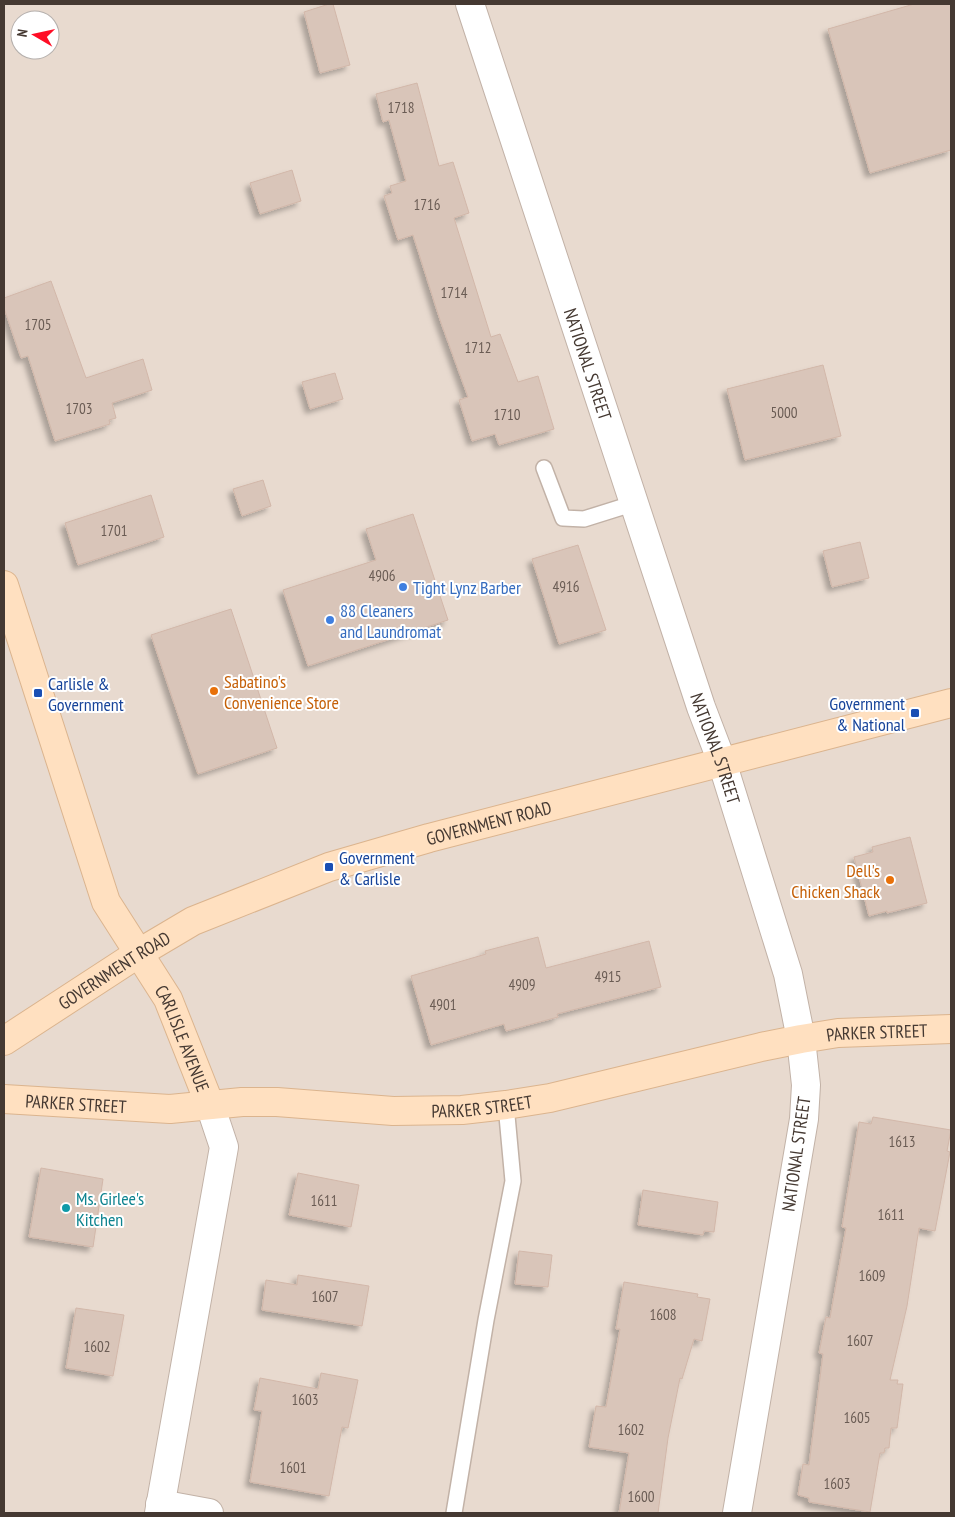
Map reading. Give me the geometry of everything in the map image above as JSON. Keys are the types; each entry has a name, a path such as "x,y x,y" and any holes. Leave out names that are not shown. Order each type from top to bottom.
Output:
{"main road":[{"name":"CARLISLE AVENUE","path":"4,585 106,902 168,999 210,1105"},
{"name":"GOVERNMENT ROAD","path":"4,1041 138,953 193,921 337,864 429,838 951,704"},
{"name":"PARKER STREET","path":"4,1099 170,1109 242,1102 277,1102 408,1111 462,1110 550,1098 760,1047 801,1039 838,1033 951,1029"}],"street":[{"name":"NATIONAL STREET","path":"470,4 701,707 722,762 788,974 801,1039 806,1085 804,1118 738,1513"},
{"name":"CARLISLE AVENUE","path":"160,1509 224,1147 210,1105"},
{"path":"160,1509 209,1513"}],"lane":[{"path":"544,468 562,518 584,519 635,503"},
{"path":"454,1513 486,1320 513,1181 506,1105"}],"shaded area":[{"path":"4,4 951,4 951,1513 4,1513"}],"building":[{"path":"333,4 350,65 320,73 304,12"},
{"path":"914,4 951,4 951,150 870,173 828,29"},
{"path":"417,83 439,166 453,162 469,213 454,218 491,337 500,334 518,382 538,376 554,429 499,445 495,434 472,441 459,400 468,397 440,320 413,235 398,240 384,196 392,193 390,186 406,181 389,120 383,122 376,94"},
{"path":"292,170 301,201 260,214 250,183"},
{"path":"51,281 86,378 143,359 152,390 112,403 116,418 109,420 110,424 55,441 28,356 21,358 4,308 4,298"},
{"path":"823,365 841,436 745,460 727,389"},
{"path":"335,373 343,399 310,409 302,382"},
{"path":"263,480 271,506 242,516 233,489"},
{"path":"151,495 164,537 78,565 65,523"},
{"path":"413,514 448,620 308,666 283,590 376,560 366,529"},
{"path":"860,542 869,578 832,587 823,551"},
{"path":"578,545 606,630 559,644 532,559"},
{"name":"Sabatino's Convenience Store","path":"231,609 277,748 198,774 151,635"},
{"name":"Dell's Chicken Shack","path":"910,837 927,903 869,916 854,857 873,852 872,847"},
{"path":"538,937 546,968 649,941 661,987 557,1014 558,1017 506,1031 504,1024 431,1045 411,976 486,954 485,951"},
{"path":"873,1117 951,1130 947,1151 950,1152 935,1231 919,1228 907,1306 890,1380 898,1380 897,1384 903,1384 897,1428 891,1428 889,1448 885,1448 884,1453 880,1453 870,1512 809,1502 809,1498 798,1495 803,1464 809,1465 823,1354 819,1353 826,1317 830,1318 846,1228 842,1227 859,1122 871,1124"},
{"name":"Ms. Girlee's Kitchen","path":"41,1168 103,1179 93,1247 29,1237"},
{"path":"298,1173 359,1185 351,1227 289,1215"},
{"path":"643,1190 718,1202 714,1232 704,1231 703,1235 638,1225"},
{"path":"519,1251 552,1255 548,1287 515,1284"},
{"path":"298,1275 369,1286 362,1326 262,1310 266,1280 297,1285"},
{"path":"624,1282 698,1294 697,1297 710,1299 702,1341 694,1339 682,1379 680,1378 668,1438 658,1513 619,1513 629,1453 589,1447 596,1406 606,1407 620,1329 616,1329"},
{"path":"76,1308 124,1315 113,1376 66,1368"},
{"path":"321,1373 358,1380 348,1428 342,1427 329,1496 250,1482 262,1411 254,1410 260,1378 318,1389"}],"place":[{"name":"Tight Lynz Barber","path":"403,587"},
{"name":"88 Cleaners and Laundromat","path":"330,620"},
{"name":"Sabatino's Convenience Store","path":"214,691"},
{"name":"Carlisle & Government","path":"38,693"},
{"name":"Government & National","path":"915,713"},
{"name":"Government & Carlisle","path":"329,867"},
{"name":"Dell's Chicken Shack","path":"890,880"},
{"name":"Ms. Girlee's Kitchen","path":"66,1208"}]}
